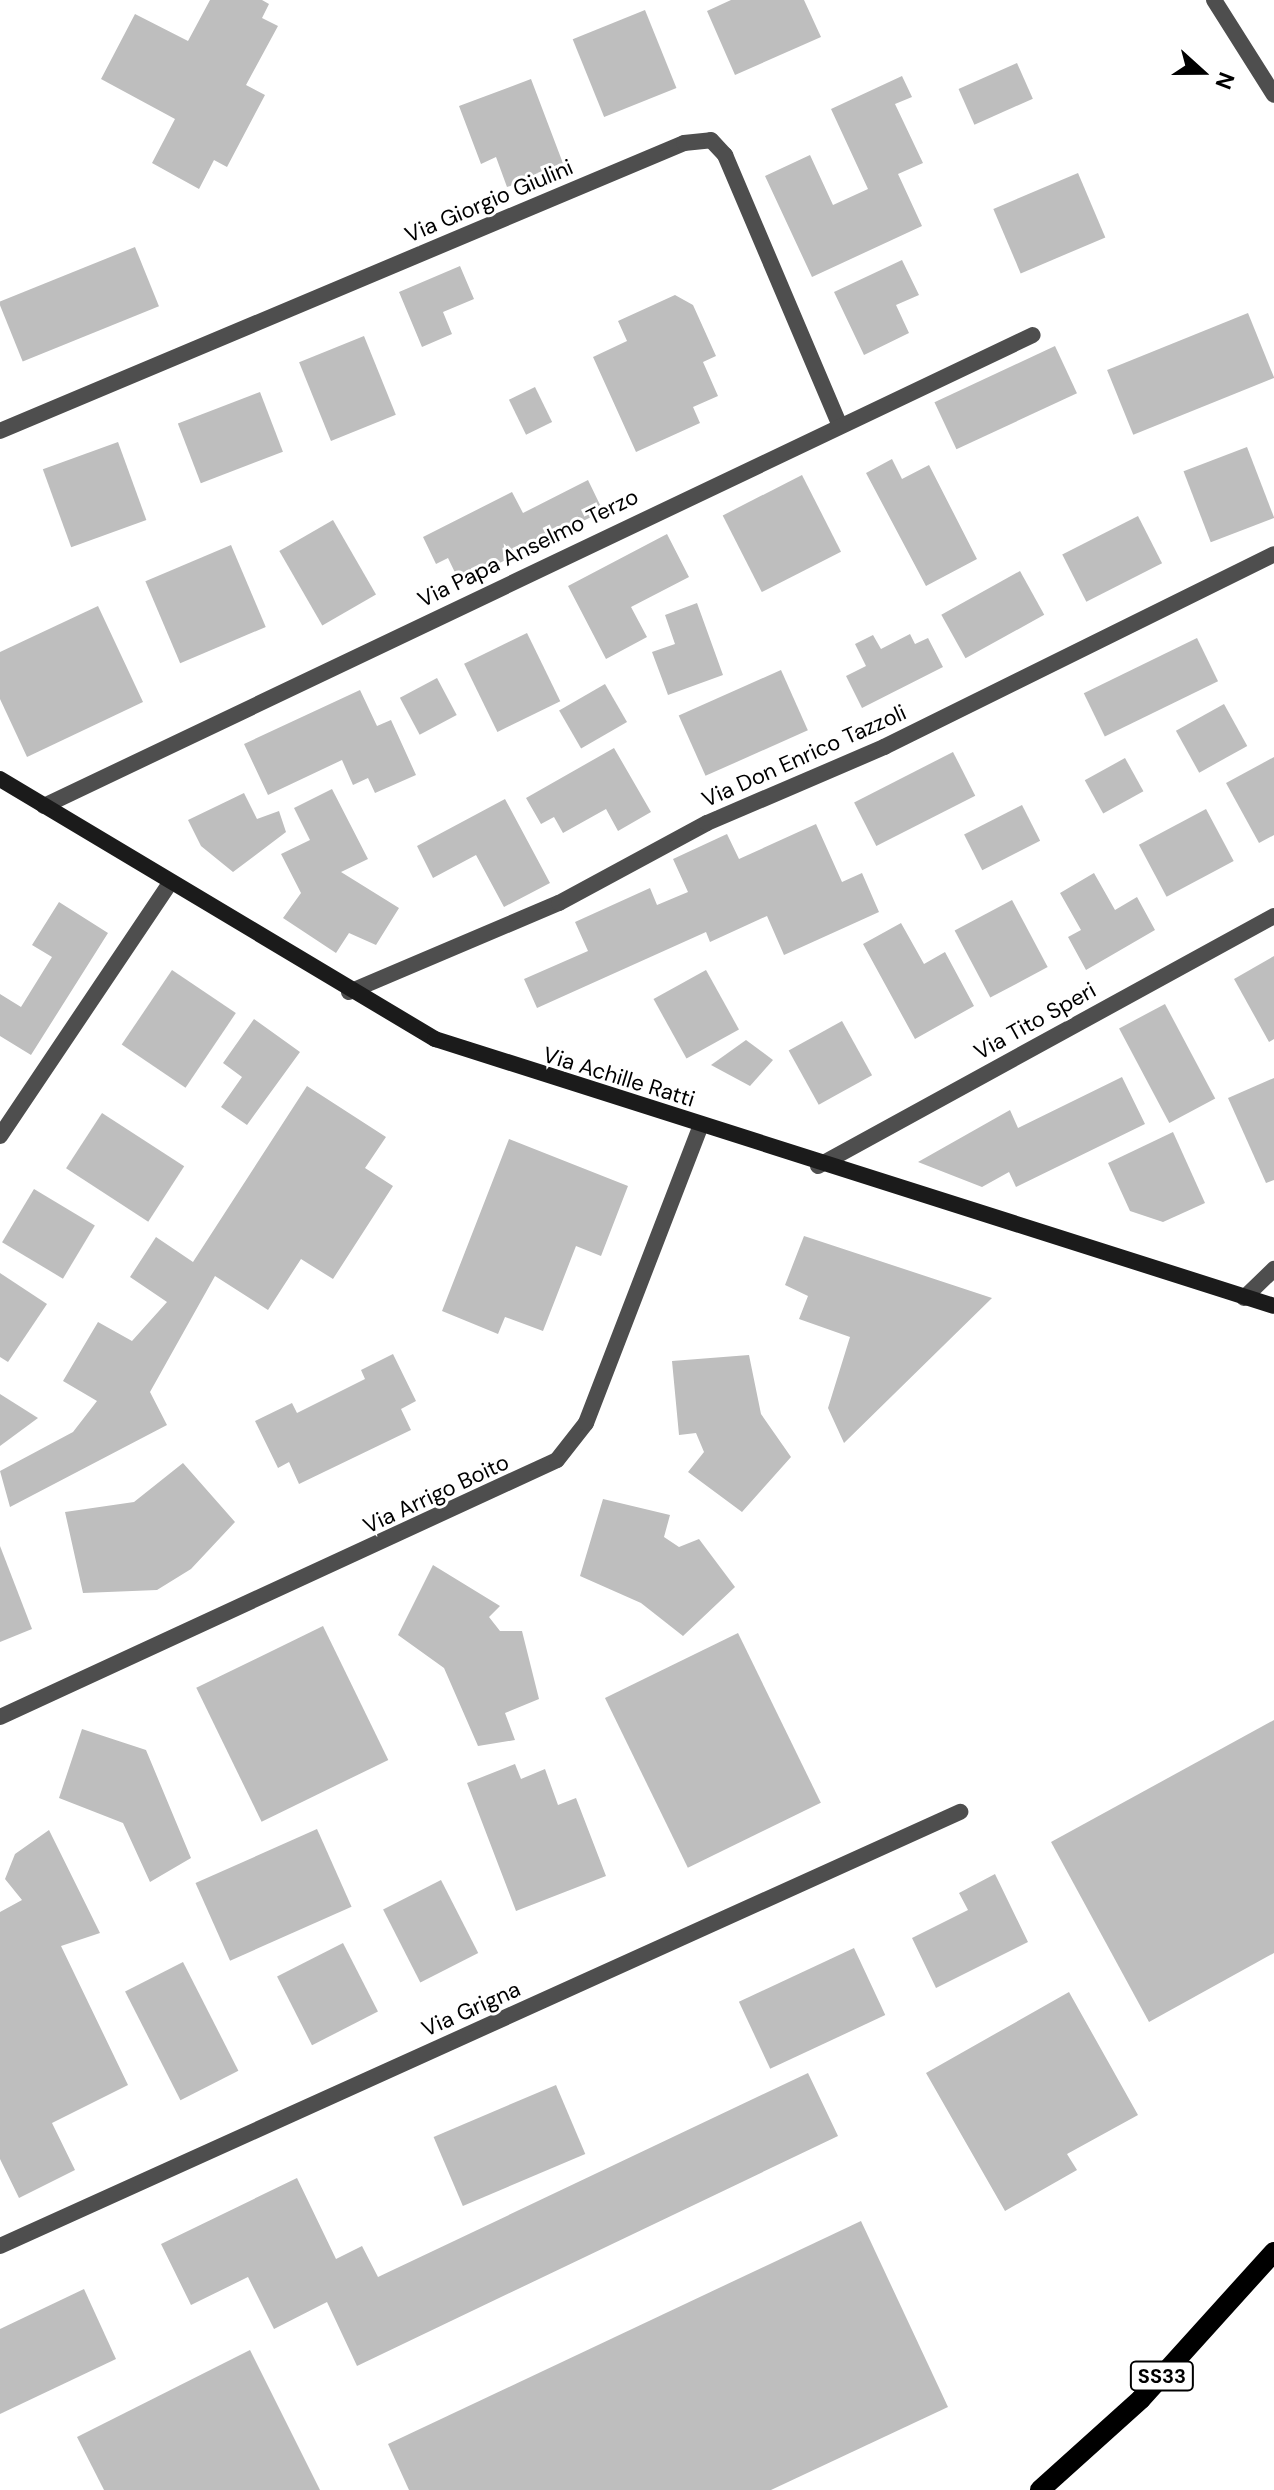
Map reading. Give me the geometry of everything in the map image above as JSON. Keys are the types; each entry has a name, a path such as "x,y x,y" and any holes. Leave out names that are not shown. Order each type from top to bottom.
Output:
{"main road":[{"name":"SS33","path":"1040,2490 1141,2399 1274,2252"}],"street":[{"path":"1214,0 1274,95"},
{"name":"Via Giorgio Giulini","path":"0,431 684,143 711,140 725,155 839,423"},
{"name":"Via Papa Anselmo Terzo","path":"44,806 839,423 1033,335"},
{"name":"Via Don Enrico Tazzoli","path":"349,992 559,903 707,823 884,747 1274,554"},
{"name":"Via Achille Ratti","path":"0,779 349,992 486,1059 701,1125 818,1166 1274,1306"},
{"path":"0,1136 170,883"},
{"name":"Via Tito Speri","path":"818,1166 1274,916"},
{"name":"Via Arrigo Boito","path":"0,1717 557,1460 586,1423 701,1125"},
{"path":"1244,1298 1274,1269"},
{"name":"Via Grigna","path":"0,2246 960,1812"}],"building":[{"path":"210,0 262,0 269,4 262,18 278,26 246,85 265,95 227,167 214,160 199,189 152,163 175,119 101,79 135,14 188,41"},
{"path":"731,0 804,0 821,37 735,75 707,11"},
{"path":"645,10 676,88 604,117 573,39"},
{"path":"1017,63 1033,99 974,125 959,89"},
{"path":"902,76 912,97 895,104 923,163 898,174 922,226 812,277 765,176 810,155 833,205 868,189 831,109"},
{"path":"531,79 564,166 507,187 496,157 481,164 459,106"},
{"path":"1078,173 1105,237 1021,273 993,209"},
{"path":"135,247 159,306 23,361 0,302"},
{"path":"902,260 919,295 896,305 909,333 864,355 834,292"},
{"path":"460,266 474,299 443,312 452,334 422,347 399,292"},
{"path":"675,295 693,305 716,356 703,362 718,396 693,407 700,423 636,452 593,357 627,341 618,321"},
{"path":"1248,313 1274,378 1133,435 1107,370"},
{"path":"364,336 396,415 331,441 299,362"},
{"path":"1055,346 1077,393 956,449 934,402"},
{"path":"535,387 552,422 526,435 509,400"},
{"path":"260,392 283,452 201,483 178,424"},
{"path":"118,442 146,520 71,547 43,469"},
{"path":"1247,447 1274,518 1211,542 1184,471"},
{"path":"892,459 902,479 929,465 977,559 926,586 866,473"},
{"path":"802,475 841,552 762,592 723,515"},
{"path":"588,480 603,511 460,583 448,558 436,564 423,537 512,492 523,513"},
{"path":"1138,516 1162,563 1086,602 1062,555"},
{"path":"333,520 376,594 322,625 279,551"},
{"path":"667,534 689,577 631,607 647,637 606,659 568,586"},
{"path":"231,545 266,627 180,663 145,581"},
{"path":"1020,571 1044,615 966,658 941,615"},
{"path":"697,603 723,675 668,695 652,652 675,644 665,615"},
{"path":"98,606 143,702 27,757 0,699 0,652"},
{"path":"527,633 560,701 497,732 464,664"},
{"path":"910,634 915,644 928,638 943,667 862,708 846,676 866,666 855,644 873,635 881,649"},
{"path":"1197,638 1218,681 1105,736 1084,693"},
{"path":"781,670 808,730 706,776 679,716"},
{"path":"437,678 457,715 420,735 400,698"},
{"path":"605,684 627,722 581,749 559,710"},
{"path":"360,690 377,726 391,720 416,775 375,793 368,778 353,785 342,760 268,795 244,744"},
{"path":"1224,704 1247,746 1199,773 1176,731"},
{"path":"614,748 651,812 618,831 606,809 563,833 554,817 541,824 526,798"},
{"path":"953,752 975,796 876,846 854,802"},
{"path":"1274,757 1274,835 1259,843 1226,783"},
{"path":"1125,758 1143,791 1103,814 1085,780"},
{"path":"332,789 368,859 341,872 399,908 376,945 349,933 336,953 283,918 301,893 281,854 310,840 294,808"},
{"path":"244,793 257,819 279,811 286,832 233,872 201,846 188,820"},
{"path":"505,799 550,883 504,907 476,855 433,878 417,846"},
{"path":"1022,805 1040,841 982,870 964,835"},
{"path":"1206,809 1234,861 1167,897 1139,845"},
{"path":"816,824 842,882 862,873 879,912 784,955 767,916 710,942 706,932 537,1008 524,979 588,951 575,922 650,888 657,905 688,892 673,859 727,834 739,859"},
{"path":"1094,873 1115,910 1137,897 1155,930 1086,970 1068,937 1081,930 1060,893"},
{"path":"1012,900 1048,967 990,998 955,931"},
{"path":"59,902 108,933 31,1055 0,1036 0,994 21,1007 52,957 32,945"},
{"path":"901,923 924,964 945,952 974,1006 915,1039 863,944"},
{"path":"1274,956 1274,1039 1269,1042 1234,979"},
{"path":"172,970 236,1013 186,1088 122,1045"},
{"path":"706,970 739,1029 686,1059 654,999"},
{"path":"1165,1004 1215,1098 1169,1123 1119,1028"},
{"path":"254,1019 300,1052 247,1125 221,1107 242,1077 223,1063"},
{"path":"842,1021 872,1075 819,1105 789,1051"},
{"path":"746,1040 773,1060 750,1086 711,1065"},
{"path":"1122,1077 1145,1124 1016,1187 1009,1172 982,1187 918,1162 1010,1110 1018,1128"},
{"path":"1274,1078 1274,1180 1266,1183 1228,1098"},
{"path":"307,1086 386,1137 365,1168 393,1186 333,1279 301,1259 268,1310 215,1276 150,1392 167,1425 10,1507 0,1471 73,1432 97,1401 63,1381 98,1322 132,1341 167,1302 130,1277 156,1237 193,1262"},
{"path":"102,1113 184,1166 148,1222 66,1168"},
{"path":"1173,1132 1205,1203 1163,1222 1130,1211 1108,1163"},
{"path":"509,1139 628,1186 601,1256 576,1246 543,1331 505,1317 498,1334 442,1311"},
{"path":"34,1189 95,1226 63,1279 2,1242"},
{"path":"804,1236 992,1298 844,1443 828,1408 850,1337 799,1319 808,1296 785,1285"},
{"path":"0,1273 47,1304 8,1362 0,1357"},
{"path":"393,1354 416,1401 401,1409 411,1430 299,1484 289,1462 278,1468 255,1421 292,1403 297,1413 365,1379 361,1370"},
{"path":"749,1355 761,1414 791,1457 742,1512 688,1472 704,1452 696,1433 679,1435 672,1361"},
{"path":"0,1394 38,1418 0,1446"},
{"path":"183,1463 235,1522 191,1569 157,1590 83,1593 65,1512 134,1502"},
{"path":"603,1499 670,1515 664,1537 679,1547 699,1539 735,1587 683,1636 641,1603 580,1576"},
{"path":"0,1546 32,1629 0,1642"},
{"path":"433,1565 500,1606 489,1617 500,1631 522,1631 539,1699 505,1713 515,1740 478,1746 444,1668 398,1635"},
{"path":"323,1626 388,1760 262,1822 196,1688"},
{"path":"738,1633 821,1803 688,1868 605,1698"},
{"path":"1274,1720 1274,1953 1149,2022 1051,1842"},
{"path":"82,1729 146,1750 191,1858 150,1882 123,1823 59,1798"},
{"path":"515,1764 521,1779 545,1769 558,1805 576,1798 606,1876 516,1911 467,1783"},
{"path":"317,1829 352,1907 230,1961 195,1883"},
{"path":"49,1830 100,1933 61,1946 128,2085 52,2123 75,2170 19,2198 0,2159 0,1912 22,1900 5,1879 15,1854"},
{"path":"995,1874 1028,1942 936,1988 912,1938 968,1910 959,1893"},
{"path":"441,1880 478,1953 420,1983 383,1910"},
{"path":"343,1943 378,2012 312,2045 277,1977"},
{"path":"854,1948 885,2015 770,2069 739,2002"},
{"path":"183,1962 238,2071 180,2100 125,1992"},
{"path":"1069,1992 1138,2115 1067,2154 1077,2170 1005,2211 926,2073"},
{"path":"808,2073 838,2136 357,2366 327,2302 274,2329 248,2277 191,2305 161,2244 297,2178 336,2259 362,2246 378,2277"},
{"path":"556,2085 585,2154 463,2206 434,2137"},
{"path":"861,2221 948,2407 771,2490 409,2490 388,2444"},
{"path":"84,2289 116,2359 0,2414 0,2329"},
{"path":"250,2350 320,2490 104,2490 77,2437"}]}
